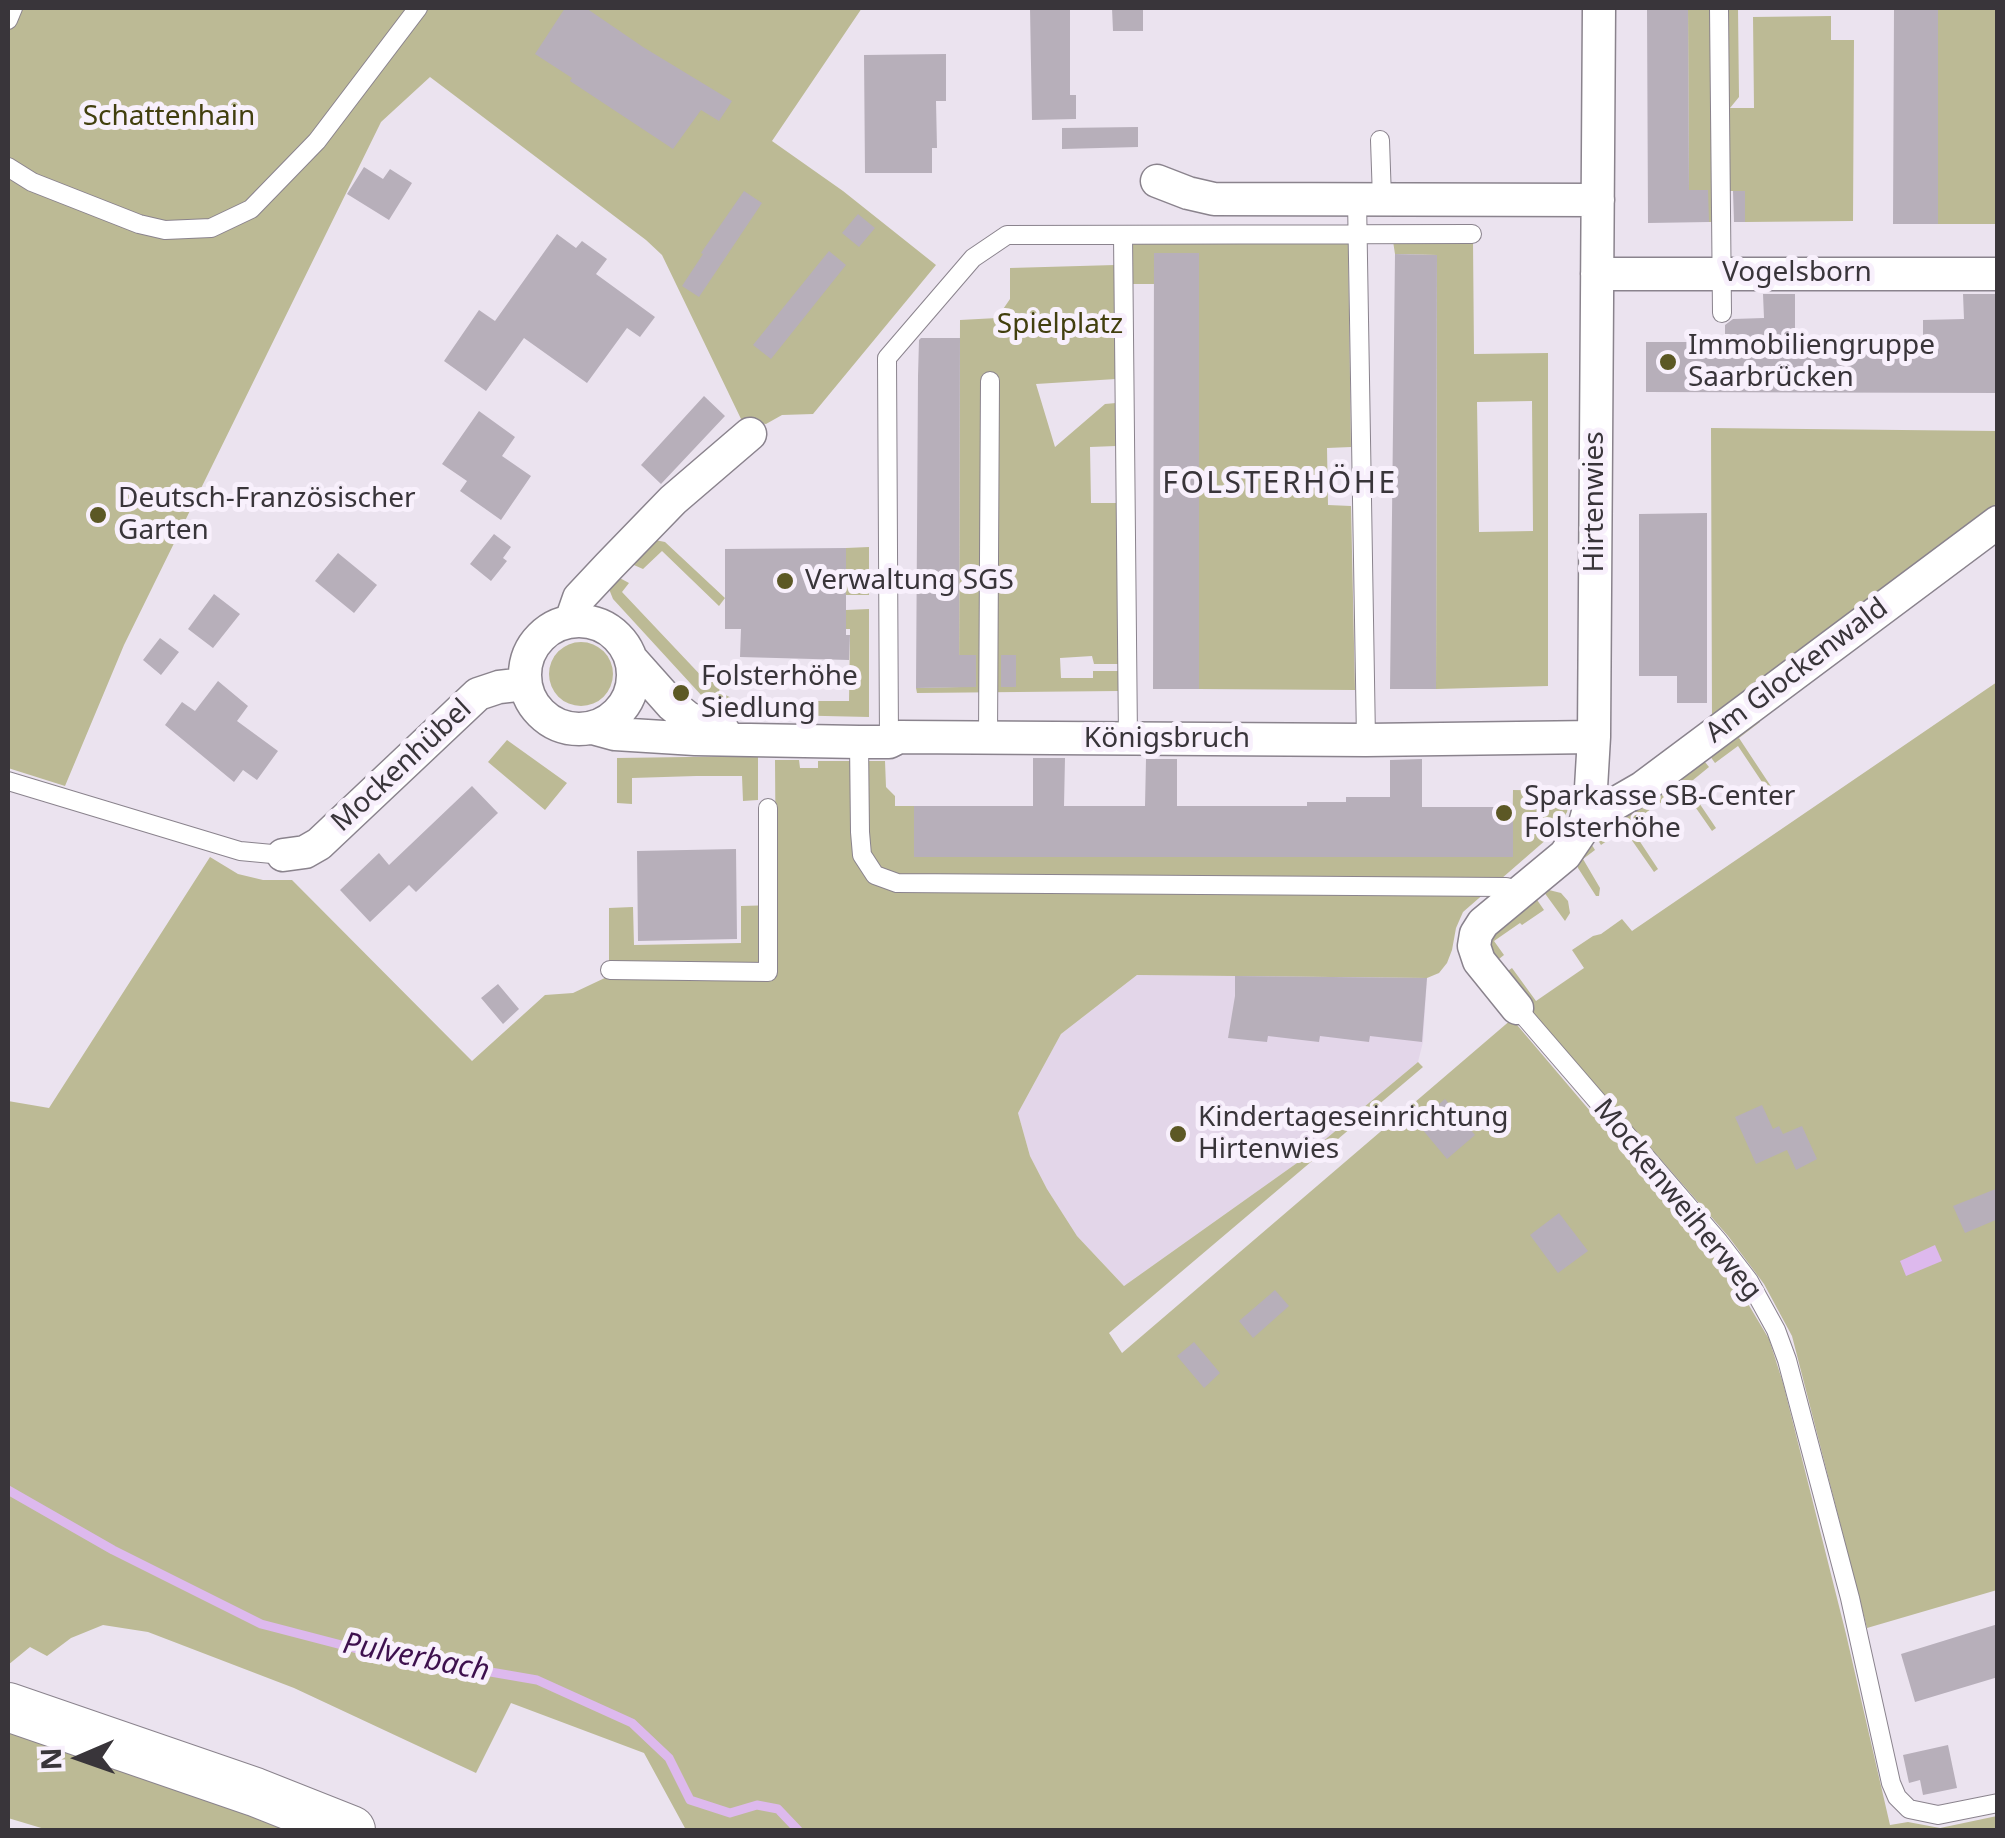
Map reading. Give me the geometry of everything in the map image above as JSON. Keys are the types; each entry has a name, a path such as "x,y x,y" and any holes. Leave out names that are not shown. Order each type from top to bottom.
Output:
{"main road":[{"path":"8,1707 255,1792 351,1830"}],"street":[{"name":"Hirtenwies","path":"1590,805 1594,736 1599,8"},
{"path":"1158,181 1188,194 1214,199 1598,200"},
{"name":"Vogelsborn","path":"1598,274 1998,274"},
{"path":"525,684 530,650 540,636 571,621 579,598 609,566 673,500 750,434"},
{"name":"Am Glockenwald","path":"1590,805 1616,803 1642,788 1998,522"},
{"name":"Königsbruch","path":"571,621 601,625 614,633 672,705 688,718 742,739"},
{"path":"593,728 615,716 629,696 631,658"},
{"name":"Königsbruch","path":"525,684 531,701 542,714 574,730 593,728 615,734 695,740 1594,736"},
{"name":"Mockenhübel","path":"284,855 320,844 478,694 525,684"},
{"name":"Mockenweiherweg","path":"1517,1008 1479,961 1474,946 1476,934 1483,923 1565,855 1584,827 1590,805"}],"lane":[{"path":"8,20 13,8"},
{"path":"8,168 32,182 139,224 165,230 212,228 251,209 316,141 418,8"},
{"path":"1719,8 1722,313"},
{"path":"1366,740 1357,235 1370,199 1380,140"},
{"path":"1472,234 1007,235 973,258 888,358 874,742 860,832 862,856 875,874 897,883 1488,887 1522,891"},
{"path":"1123,235 1128,739"},
{"path":"988,737 990,381"},
{"path":"8,781 240,850 284,855"},
{"path":"610,970 768,972 768,808"},
{"name":"Mockenweiherweg","path":"1517,1008 1718,1242 1749,1281 1776,1330 1850,1598 1896,1797 1909,1808 1938,1814 1998,1803"}],"shaded area":[{"name":"Kindertageseinrichtung Hirtenwies","path":"1137,975 1427,978 1418,1062 1297,1163 1124,1286 1077,1236 1047,1189 1030,1156 1018,1113 1061,1034"},
{"path":"1935,1245 1942,1261 1906,1276 1900,1261"}],"green space":[{"name":"Deutsch-Französischer Garten","path":"8,8 862,8 772,141 936,265 813,414 782,415 766,424 742,421 662,255 430,77 381,122 124,645 65,786 8,768"},
{"path":"1688,8 1738,8 1739,97 1730,108 1754,108 1753,17 1831,16 1831,40 1854,40 1853,221 1745,222 1745,191 1728,191 1714,222 1689,222"},
{"path":"1938,8 1997,8 1997,224 1938,224"},
{"path":"1348,241 1351,447 1327,448 1328,505 1351,506 1355,690 1199,689 1199,254 1154,284 1131,284 1131,243"},
{"path":"1393,241 1473,241 1474,354 1548,353 1548,686 1436,689 1437,255 1395,254","holes":["1532,401 1533,531 1479,532 1477,402"]},
{"name":"Spielplatz","path":"1115,265 1116,379 1036,384 1055,447 1105,404 1116,403 1116,446 1090,447 1091,503 1117,503 1118,664 1094,664 1092,656 1060,658 1061,678 1093,678 1093,671 1118,671 1118,691 917,693 916,688 959,687 960,320 997,318 1010,299 1010,268"},
{"path":"1711,428 1997,431 1997,503 1712,720"},
{"path":"655,540 665,542 725,598 719,606 662,551 643,569 627,562"},
{"path":"869,547 869,595 846,595 846,548"},
{"path":"616,576 629,583 622,592 708,683 714,678 721,683 719,692 738,701 849,701 850,629 846,629 846,610 869,609 869,717 737,714 719,708 702,696 613,599 609,589"},
{"path":"581,642 604,651 613,674 604,697 581,706 558,697 549,674 558,651"},
{"path":"1997,682 1997,1590 1867,1628 1792,1336 1764,1284 1728,1236 1502,975 1512,968 1536,1001 1584,968 1572,950 1622,919 1632,931"},
{"path":"1755,715 1760,722 1739,738 1772,788 1768,791 1738,746 1715,763 1707,752"},
{"path":"507,740 567,783 545,810 488,762"},
{"path":"758,756 758,800 743,801 742,776 696,776 632,778 632,804 617,803 617,758"},
{"path":"1701,757 1709,767 1687,785 1716,828 1712,831 1682,788 1659,804 1652,794"},
{"path":"775,760 799,760 800,768 818,768 818,761 885,761 886,787 895,796 895,806 914,806 915,857 1512,857 1513,790 1571,791 1567,812 1555,832 1463,912 1447,963 1439,973 1427,978 1137,975 1061,1034 1018,1113 1030,1156 1077,1236 1124,1286 1297,1163 1418,1062 1423,1067 1109,1333 1122,1353 1512,1019 1708,1250 1744,1297 1769,1339 1846,1634 1890,1825 1908,1822 1940,1828 1997,1816 1997,1830 686,1830 644,1753 511,1703 476,1773 294,1688 148,1632 103,1625 71,1638 47,1656 30,1647 8,1665 8,1101 49,1108 210,857 238,874 263,880 292,880 472,1061 545,995 573,993 609,976 609,908 633,907 634,945 741,943 741,906 776,905"},
{"path":"1645,799 1651,809 1629,825 1658,869 1654,872 1624,829 1601,845 1596,837"},
{"path":"1590,842 1595,850 1583,859 1600,888 1599,896 1578,868 1577,860"},
{"path":"1541,888 1561,893 1568,901 1570,913 1565,921"},
{"path":"1533,894 1544,910 1494,941 1504,955 1494,963 1489,934"},
{"path":"8,1729 288,1830 48,1830 8,1818"}],"building":[{"path":"565,8 586,8 732,101 719,121 701,110 673,149 535,54"},
{"path":"1030,8 1070,8 1070,95 1076,95 1076,119 1032,120"},
{"path":"1112,8 1143,8 1143,31 1113,31"},
{"path":"1647,8 1688,8 1689,190 1708,190 1709,222 1648,223"},
{"path":"1894,8 1938,8 1938,224 1893,224"},
{"path":"946,54 946,101 936,101 937,148 932,148 932,173 865,173 864,55"},
{"path":"1138,127 1138,147 1062,149 1062,128"},
{"path":"364,167 383,179 390,169 412,183 389,220 347,194"},
{"path":"744,191 762,203 699,297 682,286"},
{"path":"1733,191 1745,191 1745,222 1734,222"},
{"path":"858,214 875,228 859,247 842,233"},
{"path":"557,234 576,248 582,241 607,259 596,274 655,317 640,337 627,328 587,383 524,338 486,391 444,361 479,310 495,321"},
{"path":"829,251 846,265 771,359 753,345"},
{"path":"1154,253 1199,253 1199,689 1153,689"},
{"path":"1395,254 1437,255 1436,689 1390,689"},
{"path":"1763,294 1795,294 1795,342 1923,343 1923,320 1964,319 1963,294 1995,294 1998,393 1646,392 1646,342 1725,342 1725,325 1733,319 1764,318"},
{"path":"921,338 960,338 959,655 976,655 976,687 916,688"},
{"path":"704,396 725,416 661,484 641,465"},
{"path":"479,411 515,437 502,456 531,476 501,520 460,491 467,481 442,464"},
{"path":"1707,513 1707,703 1677,703 1677,676 1639,676 1639,514"},
{"path":"494,534 511,547 503,558 507,561 491,581 470,564"},
{"name":"Verwaltung SGS","path":"846,548 849,660 740,657 741,629 725,629 725,549"},
{"path":"338,553 377,585 354,613 315,581"},
{"path":"214,594 240,614 213,648 188,629"},
{"path":"160,638 179,652 161,675 143,660"},
{"path":"1001,655 1016,655 1016,687 1001,687"},
{"path":"218,681 248,706 237,721 278,751 257,780 243,770 234,782 165,725 182,702 195,711"},
{"path":"1033,758 1065,758 1064,806 1145,806 1146,759 1177,759 1177,806 1307,806 1307,802 1346,802 1346,797 1390,797 1390,760 1422,759 1422,807 1513,807 1513,857 914,857 914,806 1033,806"},
{"path":"472,786 498,813 416,892 409,885 370,922 340,890 379,853 389,865"},
{"path":"736,849 737,939 638,941 637,851"},
{"path":"1235,976 1427,978 1422,1042 1370,1036 1369,1042 1320,1036 1319,1042 1268,1036 1267,1042 1228,1038"},
{"path":"498,984 519,1009 503,1024 481,998"},
{"path":"1445,1099 1475,1135 1447,1159 1417,1123"},
{"path":"1762,1105 1773,1129 1779,1126 1783,1134 1802,1126 1817,1159 1796,1170 1787,1150 1756,1164 1735,1117"},
{"path":"1998,1188 1998,1219 1965,1233 1953,1206"},
{"path":"1559,1213 1588,1251 1558,1273 1530,1235"},
{"path":"1275,1290 1289,1306 1253,1338 1239,1321"},
{"path":"1194,1342 1220,1373 1204,1388 1177,1356"},
{"path":"1998,1624 1998,1677 1915,1702 1901,1654"},
{"path":"1948,1745 1957,1788 1923,1795 1920,1780 1909,1783 1903,1755"}],"waterway":[{"name":"Pulverbach","path":"8,1490 113,1550 261,1624 357,1649 537,1680 632,1723 669,1758 690,1800 730,1813 757,1805 778,1809 798,1830"}],"place":[{"name":"Immobiliengruppe Saarbrücken","path":"1668,362"},
{"name":"Deutsch-Französischer Garten","path":"98,515"},
{"name":"Verwaltung SGS","path":"785,581"},
{"name":"Folsterhöhe Siedlung","path":"681,693"},
{"name":"Sparkasse SB-Center Folsterhöhe","path":"1504,813"},
{"name":"Kindertageseinrichtung Hirtenwies","path":"1178,1134"}],"district":[{"name":"FOLSTERHÖHE","path":"1280,484"}],"park label":[{"name":"Schattenhain","path":"169,117"}]}
